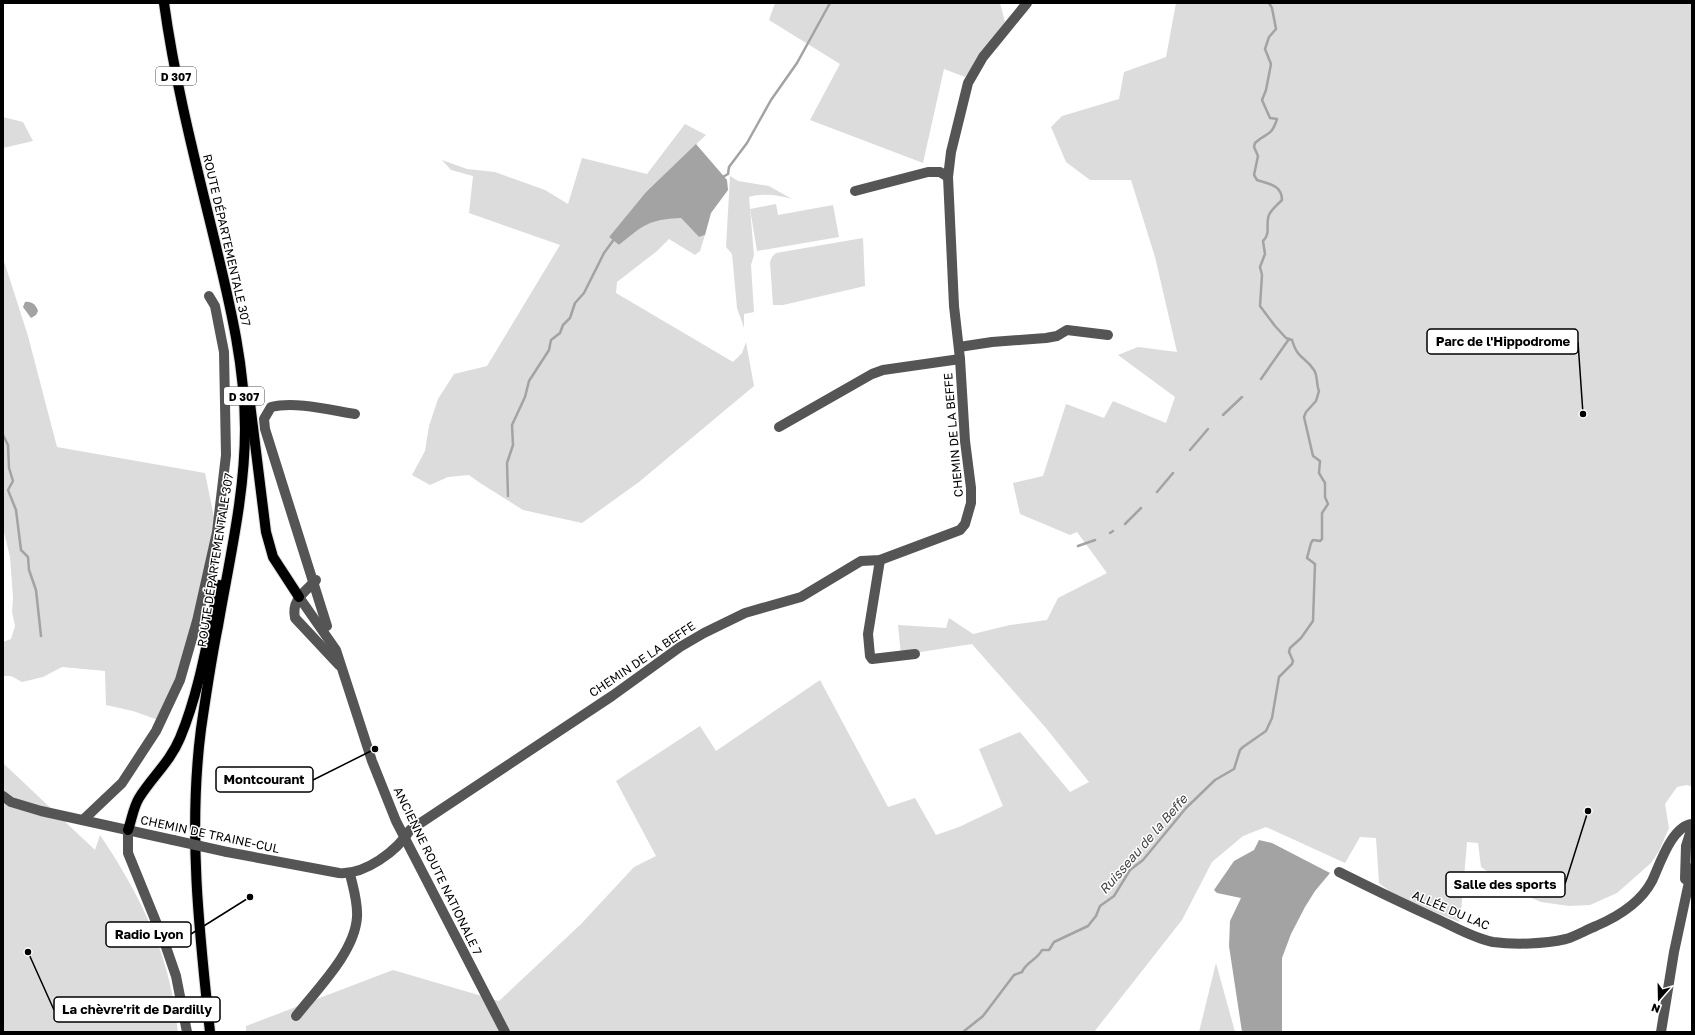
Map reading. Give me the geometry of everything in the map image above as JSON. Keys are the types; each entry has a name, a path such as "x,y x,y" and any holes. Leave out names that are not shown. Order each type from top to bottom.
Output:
{"main road":[{"name":"ROUTE DÉPARTEMENTALE 307","path":"164,3 182,108 230,303 242,368 244,396 245,431 240,490 229,571 210,672 197,771 195,844 196,884 210,1032"},
{"path":"230,303 245,362 259,463 266,532 274,557 299,597"},
{"path":"128,830 134,808 140,797 170,759 185,724 202,664 240,490"}],"street":[{"name":"CHEMIN DE LA BEFFE","path":"404,838 410,830 612,696 688,642 733,618 802,597 861,561 880,560 960,530 965,524 972,503 965,441 960,359 954,306 948,177 964,94 970,78 983,57 1027,3"},
{"path":"855,191 928,172 940,172 948,177"},
{"path":"83,820 122,783 156,731 180,680 197,621 217,532 226,455 224,352 214,306 209,296"},
{"path":"959,347 992,342 1046,338 1058,336 1067,330 1108,335"},
{"path":"779,427 872,374 882,370 960,359"},
{"path":"327,626 265,429 266,412 271,407 279,405 319,408 355,414"},
{"path":"880,560 868,634 870,656 872,659 880,659 915,654"},
{"path":"299,597 314,582"},
{"name":"ANCIENNE ROUTE NATIONALE 7","path":"344,672 295,618 294,605 299,597 336,650 344,672 372,761 404,838 505,1032"},
{"name":"CHEMIN DE TRAINE-CUL","path":"3,796 12,802 83,820 227,852 318,870 350,874"},
{"name":"ALLÉE DU LAC","path":"1339,872 1399,902 1471,935 1493,942 1519,943 1552,941 1567,939 1602,923 1628,908 1651,883 1677,831 1686,825 1692,825"},
{"path":"1686,893 1692,825"},
{"path":"128,830 128,853 176,976 187,1032"},
{"path":"296,1016 338,962 347,948 355,930 358,916 356,899 350,874 373,864 401,844 404,838"},
{"path":"1666,852 1689,846"},
{"path":"1661,1032 1686,893 1692,868"}],"shaded area":[{"path":"775,3 1000,3 1005,22 965,77 944,69 923,163 810,120 840,64 769,20"},
{"path":"1176,3 1692,3 1692,787 1687,785 1677,787 1665,804 1669,828 1659,851 1651,863 1617,893 1590,905 1569,906 1541,902 1515,891 1481,867 1478,843 1467,842 1459,922 1397,897 1379,883 1376,838 1360,837 1345,863 1266,827 1243,836 1212,862 1182,920 1094,1032 246,1032 246,1026 393,970 499,1001 581,924 634,867 656,856 616,781 700,726 716,751 820,680 888,807 915,798 936,835 959,827 1003,806 979,749 1020,732 1070,792 1089,782 1046,728 972,644 901,655 898,625 946,628 949,618 973,634 1010,625 1047,620 1058,598 1107,573 1077,532 1070,535 1020,514 1013,483 1043,476 1066,404 1104,418 1113,401 1166,423 1175,397 1118,355 1138,347 1177,352 1155,257 1131,180 1090,180 1066,162 1051,127 1062,116 1119,99 1124,72 1166,57"},
{"path":"3,117 23,122 33,141 3,148"},
{"path":"685,124 706,135 646,192 609,237 619,245 647,224 661,220 681,218 699,237 705,235 700,251 695,255 669,239 657,251 617,282 616,293 733,362 742,353 746,342 754,386 639,482 582,523 523,510 469,475 448,477 430,485 412,475 425,451 429,426 438,399 454,374 487,366 560,245 469,213 473,176 451,170 442,160 467,169 495,172 545,190 568,204 582,158 647,174"},
{"path":"696,144 727,180 728,190 711,213 705,235 699,237 681,218 661,220 647,224 619,245 609,237 646,192"},
{"path":"730,176 738,181 769,186 792,199 770,195 749,197 754,255 751,265 754,312 744,314 744,328 737,308 732,254 726,247"},
{"path":"776,204 778,215 833,205 839,237 757,251 750,209"},
{"path":"863,238 865,286 783,305 773,305 770,262 776,253"},
{"path":"3,258 28,336 57,447 205,473 217,532 197,621 161,721 133,711 106,705 105,671 62,667 43,677 22,682 11,676 3,676 3,642 11,639 15,626 12,612 13,598 10,557 3,528"},
{"path":"25,302 30,302 33,304 38,311 36,315 31,318 23,307"},
{"path":"3,763 95,850 100,835 112,853 144,911 161,951 172,993 178,1032 3,1032"},
{"path":"1259,840 1272,843 1330,873 1315,891 1305,907 1291,934 1282,958 1282,1032 1242,1032 1229,946 1230,921 1241,898 1217,893 1214,890 1234,861 1254,850"},
{"path":"1216,963 1235,1032 1199,1032"}],"waterway":[{"path":"721,178 728,174 729,167 747,143 771,100 797,63 830,3"},
{"name":"Ruisseau de la Beffe","path":"963,1032 983,1016 1014,975 1022,972 1042,950 1049,950 1054,942 1088,926 1096,916 1100,906 1114,896 1130,870 1143,860 1186,808 1215,780 1234,769 1240,750 1266,731 1272,718 1279,677 1292,664 1293,661 1289,652 1290,648 1301,638 1313,621 1315,564 1307,558 1313,540 1320,541 1322,539 1322,513 1328,504 1325,497 1325,483 1319,473 1320,461 1313,456 1304,417 1306,412 1316,401 1319,391 1314,370 1299,355 1292,340 1286,338 1260,306 1262,275 1260,267 1265,254 1263,241 1266,238 1268,231 1268,216 1282,200 1280,191 1277,188 1257,180 1254,175 1258,156 1254,147 1255,143 1273,129 1277,119 1270,118 1262,100 1266,90 1271,64 1265,49 1269,37 1276,29 1272,8 1269,3"},
{"path":"508,496 507,463 513,445 512,425 525,397 529,381 549,350 551,340 560,333 563,325 570,318 575,303 584,293 604,253 615,238"},
{"path":"1261,379 1289,339"},
{"path":"1223,415 1242,397"},
{"path":"1190,450 1208,429"},
{"path":"3,435 8,445 9,468 13,481 8,490 16,510 21,550 28,557 29,570 36,590 41,636"},
{"path":"1157,492 1173,473"},
{"path":"1125,524 1141,508"},
{"path":"1078,546 1095,540"}],"place":[{"name":"Parc de l'Hippodrome","path":"1583,414"},
{"name":"Montcourant","path":"375,749"},
{"name":"Salle des sports","path":"1588,811"},
{"name":"Radio Lyon","path":"250,897"},
{"name":"La chèvre'rit de Dardilly","path":"28,952"}]}
